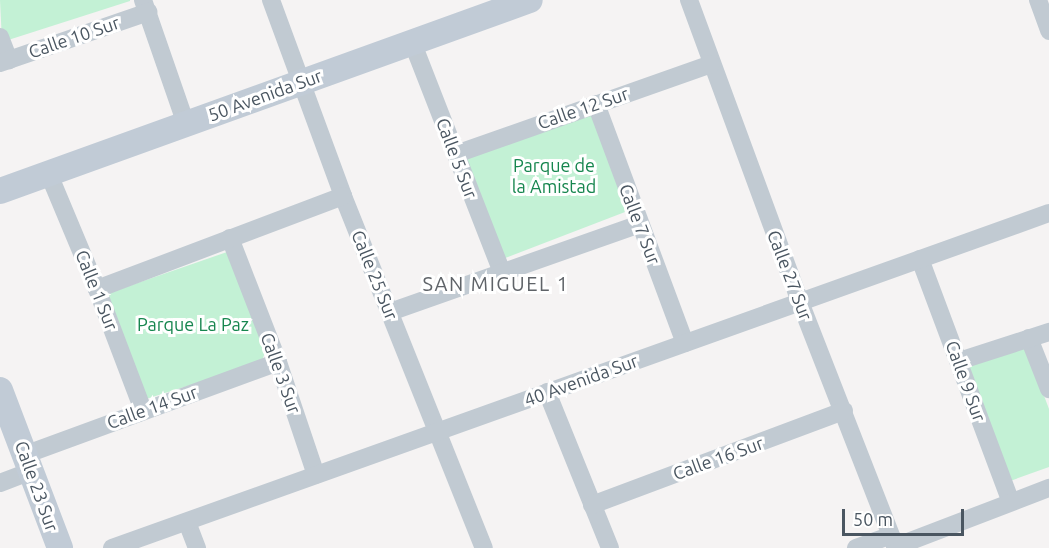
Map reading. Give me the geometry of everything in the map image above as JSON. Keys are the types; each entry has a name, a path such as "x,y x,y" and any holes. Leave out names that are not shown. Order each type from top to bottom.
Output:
{"street":[{"name":"Calle 25 Sur","path":"271,0 343,196 439,431 480,547"},
{"name":"50 Avenida Sur","path":"0,191 530,0"},
{"name":"Calle 27 Sur","path":"689,0 800,302 894,543"},
{"path":"1038,0 1049,31"},
{"path":"146,6 186,124"},
{"name":"Calle 10 Sur","path":"4,61 146,6"},
{"path":"0,36 4,61"},
{"name":"Calle 5 Sur","path":"413,44 502,272"},
{"name":"Calle 12 Sur","path":"456,154 711,64"},
{"name":"Calle 7 Sur","path":"596,104 685,343"},
{"name":"Calle 1 Sur","path":"48,172 97,289 143,410"},
{"path":"97,289 343,196"},
{"name":"40 Avenida Sur","path":"112,548 1049,213"},
{"path":"390,312 640,224"},
{"name":"Calle 3 Sur","path":"230,238 278,362 316,475"},
{"name":"Calle 9 Sur","path":"920,259 1011,502"},
{"path":"959,361 1049,332"},
{"path":"1029,338 1049,389"},
{"name":"Calle 14 Sur","path":"29,462 143,410 278,362"},
{"name":"Calle 23 Sur","path":"0,390 60,548"},
{"path":"547,393 610,548"},
{"name":"Calle 16 Sur","path":"592,505 844,411"},
{"path":"0,483 29,462"},
{"path":"856,548 894,543 1049,488"},
{"path":"186,522 197,548"}],"green space":[{"path":"0,0 130,0 130,1 2,42"},
{"name":"Parque de la Amistad","path":"588,102 630,210 500,260 458,152"},
{"name":"Parque La Paz","path":"227,252 266,350 261,363 146,399 97,297"},
{"path":"1025,345 1049,409 1049,467 1010,481 965,365"}],"district":[{"name":"SAN MIGUEL 1","path":"496,283"}]}
